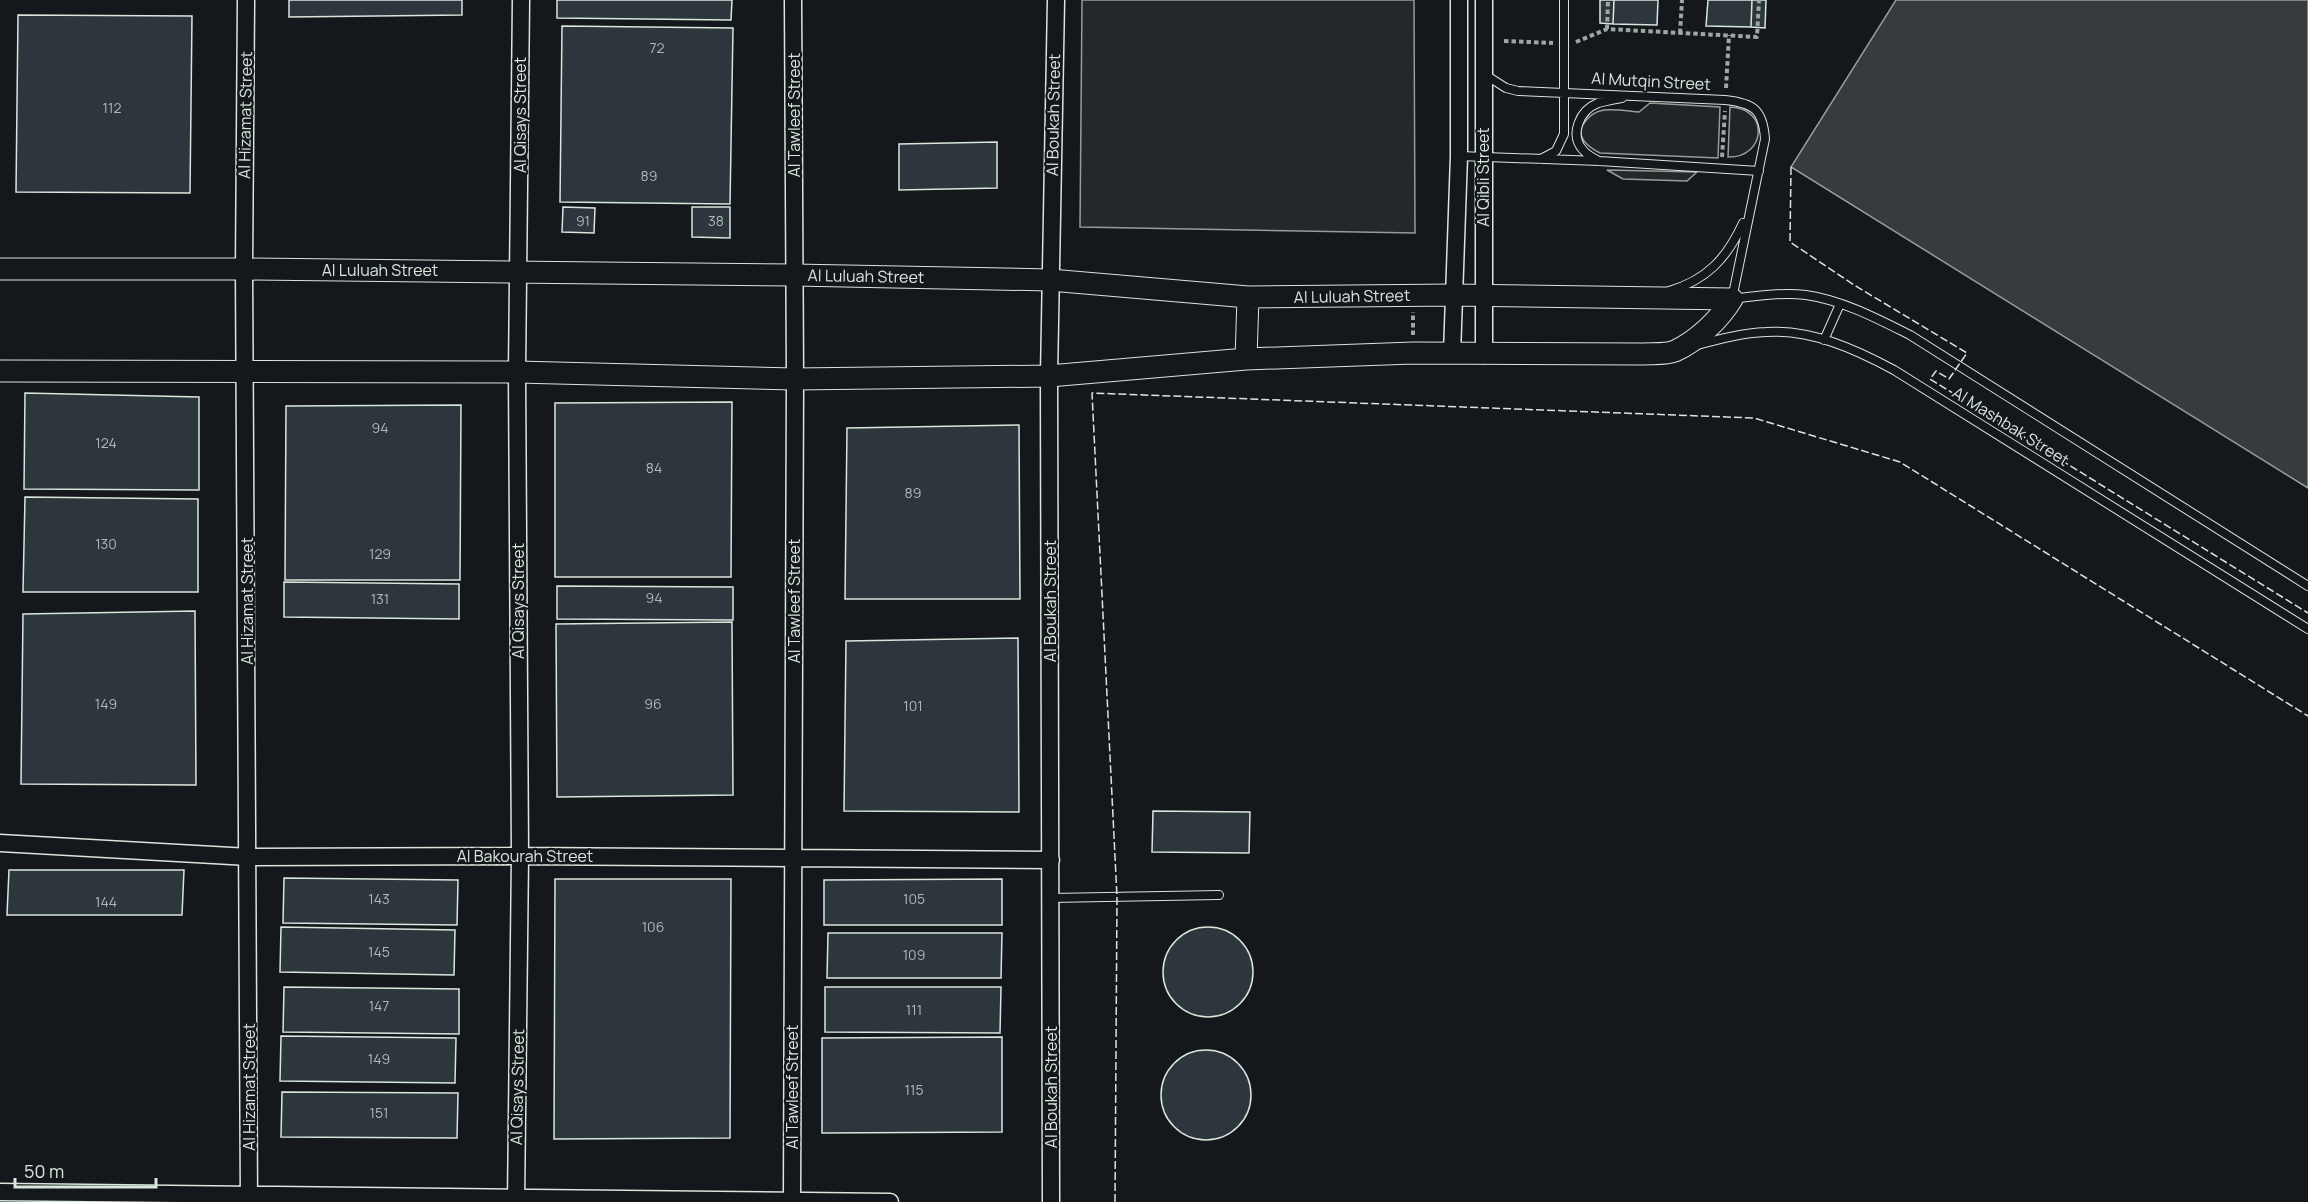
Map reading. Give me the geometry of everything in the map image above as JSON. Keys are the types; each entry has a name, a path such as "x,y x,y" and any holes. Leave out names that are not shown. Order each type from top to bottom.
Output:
{"street":[{"name":"Al Hizamat Street","path":"246,0 244,268 249,857 249,1198"},
{"name":"Al Qisays Street","path":"516,1200 520,856 517,372 521,0"},
{"name":"Al Tawleef Street","path":"792,1201 795,379 793,0"},
{"name":"Al Boukah Street","path":"1051,1202 1049,376 1056,0"},
{"name":"Al Qibli Street","path":"1452,354 1459,156 1459,0"},
{"name":"Al Qibli Street","path":"1484,0 1484,355"},
{"name":"Al Luluah Street","path":"0,269 244,268 794,275 1050,280 1248,297 1453,294 1732,299"},
{"path":"1246,358 1248,297"},
{"path":"0,371 517,372 795,379 1049,376 1246,358 1413,353 1484,355 1674,352 1723,315 1732,299"},
{"name":"Al Bakourah Street","path":"0,843 249,857 792,857 1051,860"},
{"path":"0,1192 249,1198 890,1202"}],"lane":[{"path":"1539,160 1556,151 1564,134 1564,0"},
{"name":"Al Mutqin Street","path":"1484,74 1506,88 1518,91 1725,100 1741,102 1753,107 1759,113 1765,139 1732,299"},
{"path":"1599,161 1583,151 1580,145 1576,132 1580,118 1598,103 1637,95"},
{"path":"1459,156 1483,159 1599,161 1759,171"},
{"path":"1647,297 1682,287 1705,274 1718,263 1738,233 1750,206"},
{"name":"Al Mashbak Street","path":"1732,299 1770,294 1806,295 1840,304 1910,334 2308,586"},
{"path":"1824,340 1840,304"},
{"name":"Al Mashbak Street","path":"1674,352 1728,337 1767,332 1803,335 1824,340 1870,357 2308,629"},
{"path":"1050,898 1219,896"}],"path":[{"path":"1607,29 1608,0"},
{"path":"1680,33 1682,0"},
{"path":"1574,43 1607,29 1757,37 1759,0"},
{"path":"1504,41 1554,43"},
{"path":"1413,295 1413,353"}],"shaded area":[{"path":"1082,0 1414,0 1415,233 1080,227"},
{"path":"1896,0 2308,0 2308,488 1791,167"},
{"path":"1650,103 1720,107 1718,158 1600,153 1591,148 1581,136 1585,121 1599,111 1639,112"},
{"path":"1730,107 1743,109 1752,115 1757,124 1758,133 1756,142 1750,150 1741,155 1728,157"},
{"path":"1607,170 1697,172 1687,181 1623,179"}],"building":[{"path":"289,0 462,0 462,15 289,17"},
{"path":"557,0 732,0 731,20 557,18"},
{"path":"1600,0 1614,0 1613,24 1600,23"},
{"path":"1614,0 1658,0 1657,25 1613,24"},
{"path":"1708,0 1752,0 1751,27 1706,26"},
{"path":"1752,0 1766,0 1765,28 1751,27"},
{"path":"18,15 192,16 190,193 16,192"},
{"path":"562,26 733,28 730,204 560,202"},
{"path":"997,142 997,188 899,190 899,144"},
{"path":"563,207 595,208 594,233 562,232"},
{"path":"692,207 730,207 730,238 692,237"},
{"path":"25,393 199,397 199,490 24,489"},
{"path":"732,402 731,577 555,577 555,403"},
{"path":"461,405 460,580 285,580 286,406"},
{"path":"1019,425 1020,599 845,599 847,428"},
{"path":"25,497 198,499 198,592 23,592"},
{"path":"284,582 459,584 459,619 284,617"},
{"path":"557,586 733,587 733,620 557,619"},
{"path":"195,611 196,785 21,784 23,614"},
{"path":"732,622 733,795 557,797 556,624"},
{"path":"1018,638 1019,812 844,811 846,641"},
{"path":"1153,811 1250,812 1249,853 1152,852"},
{"path":"9,870 184,870 182,915 7,915"},
{"path":"284,878 458,880 457,925 283,923"},
{"path":"555,879 731,879 730,1138 554,1139"},
{"path":"1002,879 1002,925 824,925 824,880"},
{"path":"281,927 455,930 454,975 280,972"},
{"path":"1208,927 1225,931 1240,940 1249,955 1253,972 1249,989 1240,1004 1225,1013 1208,1017 1191,1013 1176,1004 1167,989 1163,972 1167,955 1176,940 1191,931"},
{"path":"828,933 1002,933 1001,978 827,978"},
{"path":"284,987 459,989 459,1034 283,1032"},
{"path":"825,987 1001,987 1000,1033 825,1032"},
{"path":"281,1036 456,1038 455,1083 280,1081"},
{"path":"1002,1037 1002,1132 822,1133 822,1038"},
{"path":"1206,1050 1223,1054 1238,1063 1247,1078 1251,1095 1247,1112 1238,1127 1223,1136 1206,1140 1189,1136 1174,1127 1165,1112 1161,1095 1165,1078 1174,1063 1189,1054"},
{"path":"282,1092 458,1093 457,1138 281,1137"}],"fence":[{"path":"1791,167 1790,242 1854,285 1967,353 1949,379 1936,371 1930,379 2308,613"},
{"path":"1115,1202 1117,897 1092,393 1754,418 1900,462 2308,716"}]}
